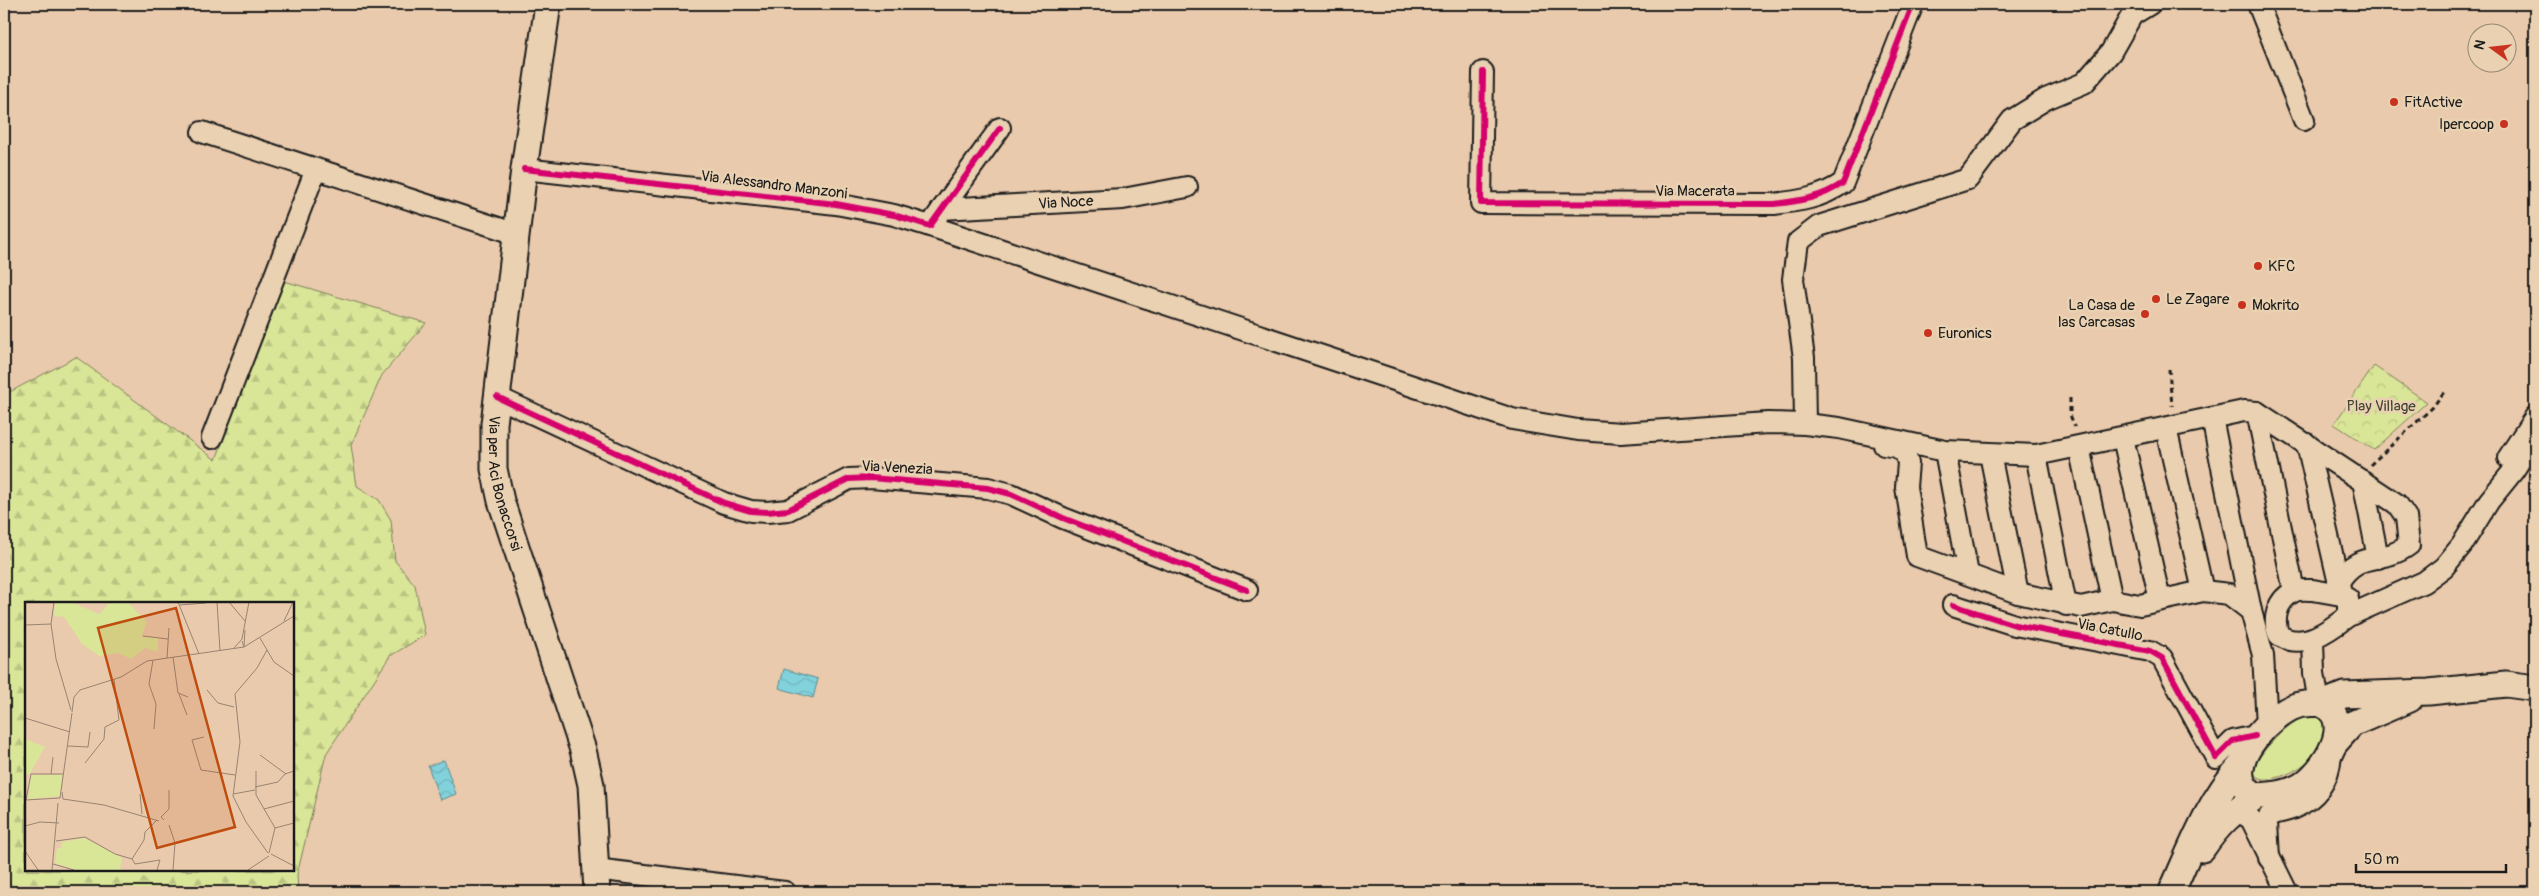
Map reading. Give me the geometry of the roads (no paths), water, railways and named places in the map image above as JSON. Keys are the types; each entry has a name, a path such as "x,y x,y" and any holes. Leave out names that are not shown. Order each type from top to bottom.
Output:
{"main road":[{"name":"Via per Aci Bonaccorsi","path":"548,4 524,169 497,397 494,469 501,501 583,750 590,785 596,881"},
{"path":"2172,892 2222,786 2242,764 2261,731 2295,706 2320,703 2344,695 2429,692 2506,684 2535,688"},
{"path":"2172,892 2220,824 2236,810 2258,796 2284,793 2301,786 2325,762 2334,746 2352,724 2429,692"},
{"path":"2320,703 2335,715 2337,730 2334,746"},
{"path":"2242,764 2241,777 2245,787 2258,796"}],"street":[{"name":"Via Macerata","path":"1483,72 1481,204 1774,204 1804,201 1830,192 1843,183 1912,4"},
{"path":"1805,424 1804,358 1793,280 1798,242 1819,226 1968,179 2012,120 2046,99 2084,83 2111,52 2132,15 2150,4"},
{"path":"2258,4 2304,120"},
{"path":"930,226 1000,128"},
{"path":"202,132 517,234"},
{"path":"212,438 316,169"},
{"name":"Via Alessandro Manzoni","path":"524,169 836,204 894,215 1512,419 1578,430 1621,434 1768,423 1805,424"},
{"name":"Via Noce","path":"942,209 1123,199 1187,187"},
{"name":"Via Venezia","path":"497,397 724,502 751,511 788,510 849,479 871,478 988,488 1011,494 1063,518 1247,590"},
{"path":"1805,424 1848,430 1945,451 2036,455 2244,411 2256,412 2308,444 2397,504 2406,517 2410,532 2409,545 2399,553 2359,561 2346,570 2344,598 2313,639 2314,673 2320,703"},
{"path":"2256,412 2294,591"},
{"path":"2489,501 2504,466 2535,417"},
{"path":"2212,418 2251,611 2263,655 2261,731"},
{"path":"1805,424 1837,435 1897,447 1905,453 1908,463 1906,487 1917,556 2018,593 2081,607 2112,600 2140,605 2203,592 2229,594 2251,611"},
{"path":"2170,427 2203,592"},
{"path":"2123,438 2160,600"},
{"path":"2308,444 2344,598"},
{"path":"2263,655 2276,628 2276,613 2284,598 2294,591 2313,590 2357,602 2402,591 2424,582 2444,567 2462,545 2489,501 2514,470 2527,450 2535,444"},
{"path":"2078,447 2112,600"},
{"path":"1945,451 1968,574"},
{"path":"1990,454 2018,593"},
{"path":"2036,455 2066,604"},
{"path":"2363,481 2378,558"},
{"name":"Via Catullo","path":"1954,605 2015,625 2150,651 2162,658 2216,758 2233,741 2261,731"},
{"path":"2276,628 2283,638 2313,639"},
{"path":"2269,858 2267,822 2269,816 2291,809 2303,802 2324,784 2330,771 2334,746"},
{"path":"2236,810 2251,819 2287,892"},
{"path":"596,881 785,892"}],"water":[{"path":"784,669 818,679 813,698 779,688"},
{"path":"444,760 456,794 440,800 428,766"}],"place":[{"name":"FitActive","path":"2394,102"},
{"name":"Ipercoop","path":"2504,124"},
{"name":"KFC","path":"2258,266"},
{"name":"Le Zagare","path":"2156,299"},
{"name":"Mokrito","path":"2242,305"},
{"name":"La Casa de las Carcasas","path":"2145,314"},
{"name":"Euronics","path":"1928,333"}],"park label":[{"name":"Play Village","path":"2381,406"}]}
